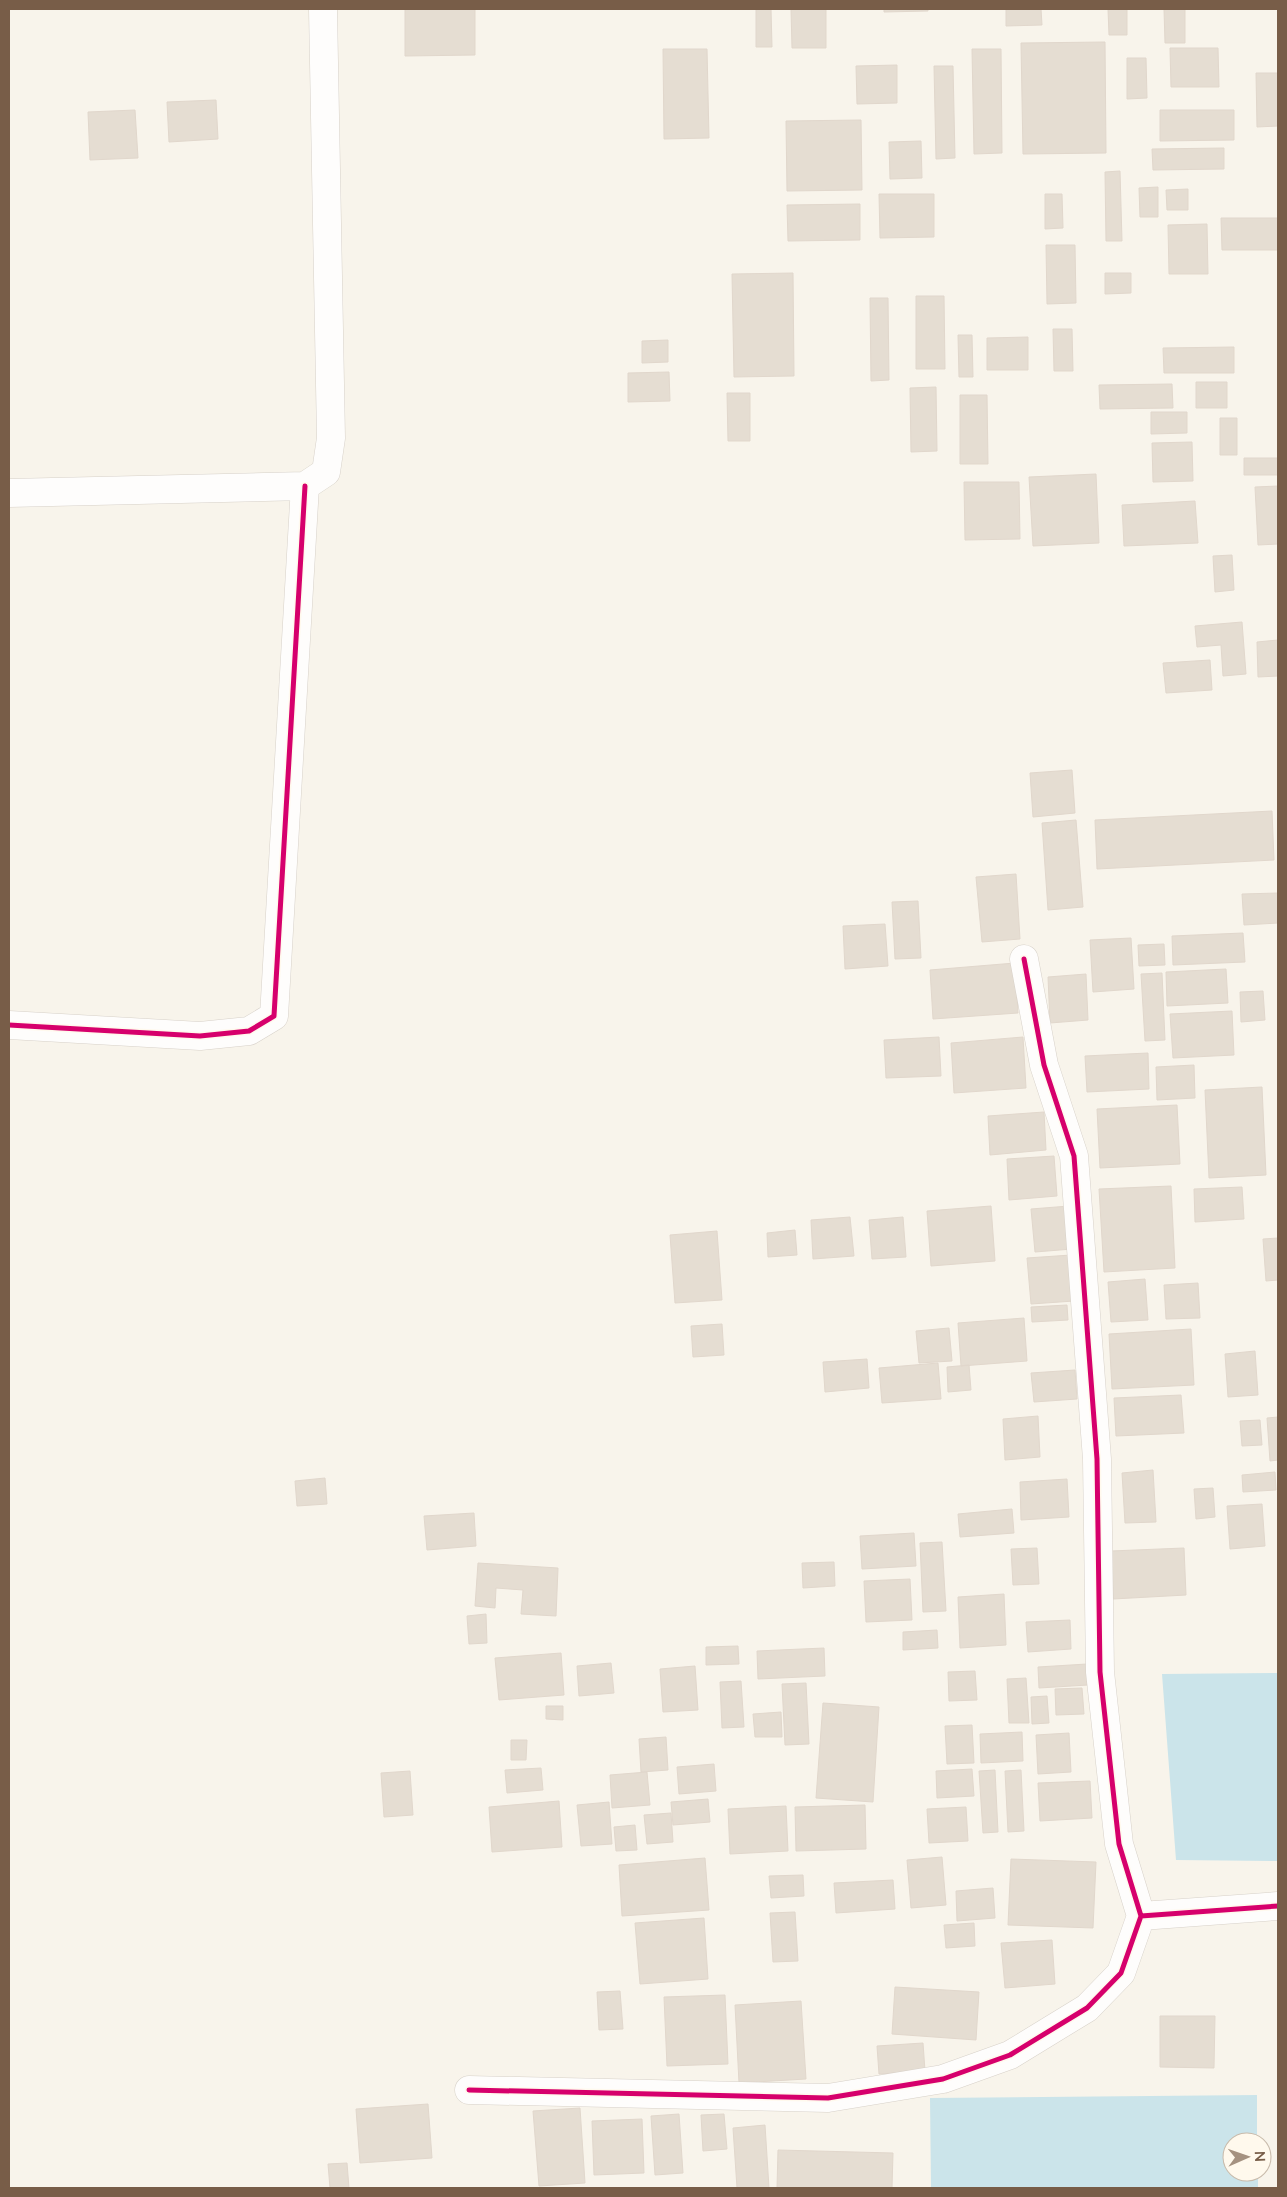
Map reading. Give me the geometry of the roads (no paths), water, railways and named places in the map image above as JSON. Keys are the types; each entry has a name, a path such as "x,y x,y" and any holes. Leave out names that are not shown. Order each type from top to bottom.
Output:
{"street":[{"path":"9,493 305,486 326,472 331,438 323,9"},
{"path":"9,1024 200,1036 249,1031 274,1016 305,486"},
{"path":"469,2090 828,2098 942,2079 1010,2056 1087,2008 1121,1973 1141,1916 1119,1844 1100,1672 1098,1459 1074,1156 1044,1065 1024,960"},
{"path":"1141,1916 1278,1906"}],"water":[{"path":"1278,1673 1278,1861 1176,1860 1162,1674"},
{"path":"1257,2095 1257,2132 1222,2132 1222,2182 1258,2182 1258,2188 931,2188 930,2098"}]}
